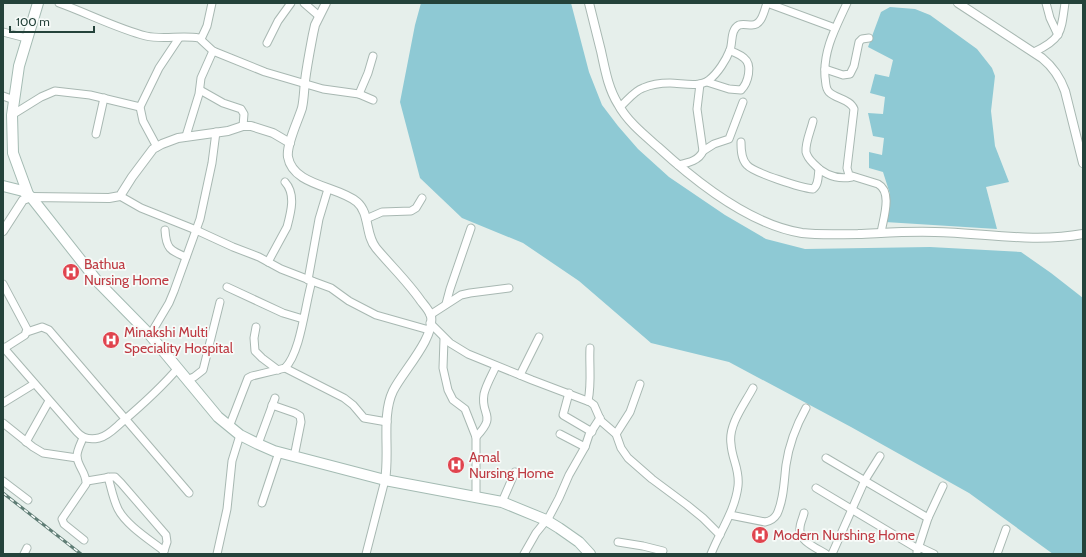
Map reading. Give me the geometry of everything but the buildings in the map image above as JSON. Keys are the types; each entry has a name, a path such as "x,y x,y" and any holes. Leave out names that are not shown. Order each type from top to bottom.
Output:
{"main road":[{"path":"35,4 19,66 12,115 13,153 31,197 98,282 150,335 210,408 229,427 240,435 258,444 294,457 385,480 502,502 546,520 572,536 590,554"},
{"path":"3,186 16,189 31,197"}],"street":[{"path":"59,3 146,36 179,38 195,37 201,39 213,51 270,73 323,88 359,94 373,100"},
{"path":"201,39 207,26 212,3"},
{"path":"267,43 278,21 291,3"},
{"path":"304,3 319,16"},
{"path":"326,3 319,16 313,34 302,108 288,152 292,167 306,179 356,201 362,208 370,238 375,248 403,277 428,310 430,323 444,339 468,354 569,393 594,405 600,418 616,434 622,452 632,462 687,504 720,535"},
{"path":"588,3 608,80 614,97 636,127 678,165 705,186 734,205 773,224 786,229 820,234 936,232 1042,238 1083,234"},
{"path":"703,151 697,109 703,83 718,71 730,50 733,33 736,27 757,24 767,3 835,28"},
{"path":"847,3 835,28 827,50 825,69 828,90 850,103 854,109 847,172 852,177"},
{"path":"958,3 1034,52 1054,68 1063,83 1083,163"},
{"path":"1046,3 1050,18 1058,35"},
{"path":"1034,52 1051,43 1058,35 1065,3"},
{"path":"3,32 26,38"},
{"path":"157,146 143,121 140,107 160,68 179,38"},
{"path":"825,69 843,75 850,74 854,66 859,42 862,39 869,38"},
{"path":"620,107 644,87 669,83 703,83 734,90 741,90 749,74 748,65 744,57 730,50"},
{"path":"186,136 200,90 201,78 213,51"},
{"path":"359,94 373,56"},
{"path":"200,90 223,103 241,109 244,114 244,126"},
{"path":"12,115 41,97 55,91 104,98 140,107"},
{"path":"3,96 14,100"},
{"path":"96,134 104,98"},
{"path":"678,165 696,159 702,154 703,151 714,144 729,139 743,102"},
{"path":"813,121 806,154 818,169 835,177 852,177 882,185 886,192 886,198 881,233"},
{"path":"120,196 132,177 157,146 168,141 186,136 228,131 244,126 251,126 267,130 290,143"},
{"path":"150,335 169,304 203,209 216,132"},
{"path":"741,142 742,154 747,166 775,178 813,189 817,182 818,169"},
{"path":"268,262 287,227 292,195 288,185 285,182"},
{"path":"229,427 248,378 281,369 294,352 303,319 319,219 328,189"},
{"path":"3,231 23,200 31,197 109,198 120,196 144,210 196,230 335,290 349,300 376,315 430,323"},
{"path":"366,220 386,212 411,211 416,208 422,198"},
{"path":"446,304 471,228"},
{"path":"165,230 169,248 186,257"},
{"path":"3,284 26,327 27,332"},
{"path":"227,287 274,309 303,319"},
{"path":"366,554 385,480 388,454 388,410 393,390 417,354 430,323 446,304 461,295 509,288"},
{"path":"187,380 203,370 220,302"},
{"path":"178,368 159,390 125,419 108,433 100,438 87,439 83,438 3,348 22,337 27,332 42,327 49,330 125,419 189,493"},
{"path":"256,327 254,338 255,351 262,358 281,369 344,398 353,405 364,418 387,422"},
{"path":"520,375 538,337"},
{"path":"444,339 443,368 448,390 453,400 464,409 476,437 476,497"},
{"path":"588,401 591,386 589,364 590,348"},
{"path":"476,437 484,428 488,420 484,404 484,395 496,366"},
{"path":"3,403 34,384"},
{"path":"616,434 630,412 640,384"},
{"path":"711,554 735,502 739,479 731,445 731,437 736,419 753,388"},
{"path":"569,393 564,415 592,432"},
{"path":"26,442 49,401"},
{"path":"258,444 273,402 300,416 301,422 294,457"},
{"path":"730,515 765,522 774,518 778,511 782,496 786,464 792,437 806,408"},
{"path":"524,554 536,533 560,498 569,475 600,418"},
{"path":"3,423 26,442 43,452 77,458"},
{"path":"560,434 585,447"},
{"path":"217,554 228,502 232,461 240,435"},
{"path":"83,438 77,458 87,481 62,519 64,524 84,540"},
{"path":"262,503 279,452"},
{"path":"832,554 865,480 880,456"},
{"path":"826,458 928,518"},
{"path":"502,502 515,472"},
{"path":"87,481 108,477 115,477 121,482 168,538 163,552 120,513 108,477"},
{"path":"3,481 28,500"},
{"path":"918,550 928,518 943,486"},
{"path":"816,488 918,550 934,554"},
{"path":"804,513 800,529 801,535 806,541 826,554"},
{"path":"996,554 1006,529"},
{"path":"618,542 643,546 652,551 663,551"}],"water":[{"path":"421,3 571,3 589,72 602,105 618,126 638,149 669,177 725,215 766,239 805,249 930,247 1021,252 1083,298 1083,554 1053,554 969,493 851,427 729,362 651,343 579,281 523,243 462,218 420,178 400,102 415,25"},
{"path":"890,7 915,9 930,15 977,49 992,68 995,76 991,111 995,146 1009,182 986,187 997,229 885,222 890,194 883,172 869,168 869,152 882,155 884,138 873,136 868,113 883,114 885,97 870,93 875,74 889,77 893,60 868,47 881,12"}],"railway":[{"path":"3,493 81,554"}],"place":[{"name":"Bathua Nursing Home","path":"71,272"},
{"name":"Minakshi Multi Speciality Hospital","path":"111,340"},
{"name":"Amal Nursing Home","path":"456,465"},
{"name":"Modern Nurshing Home","path":"760,535"}]}
